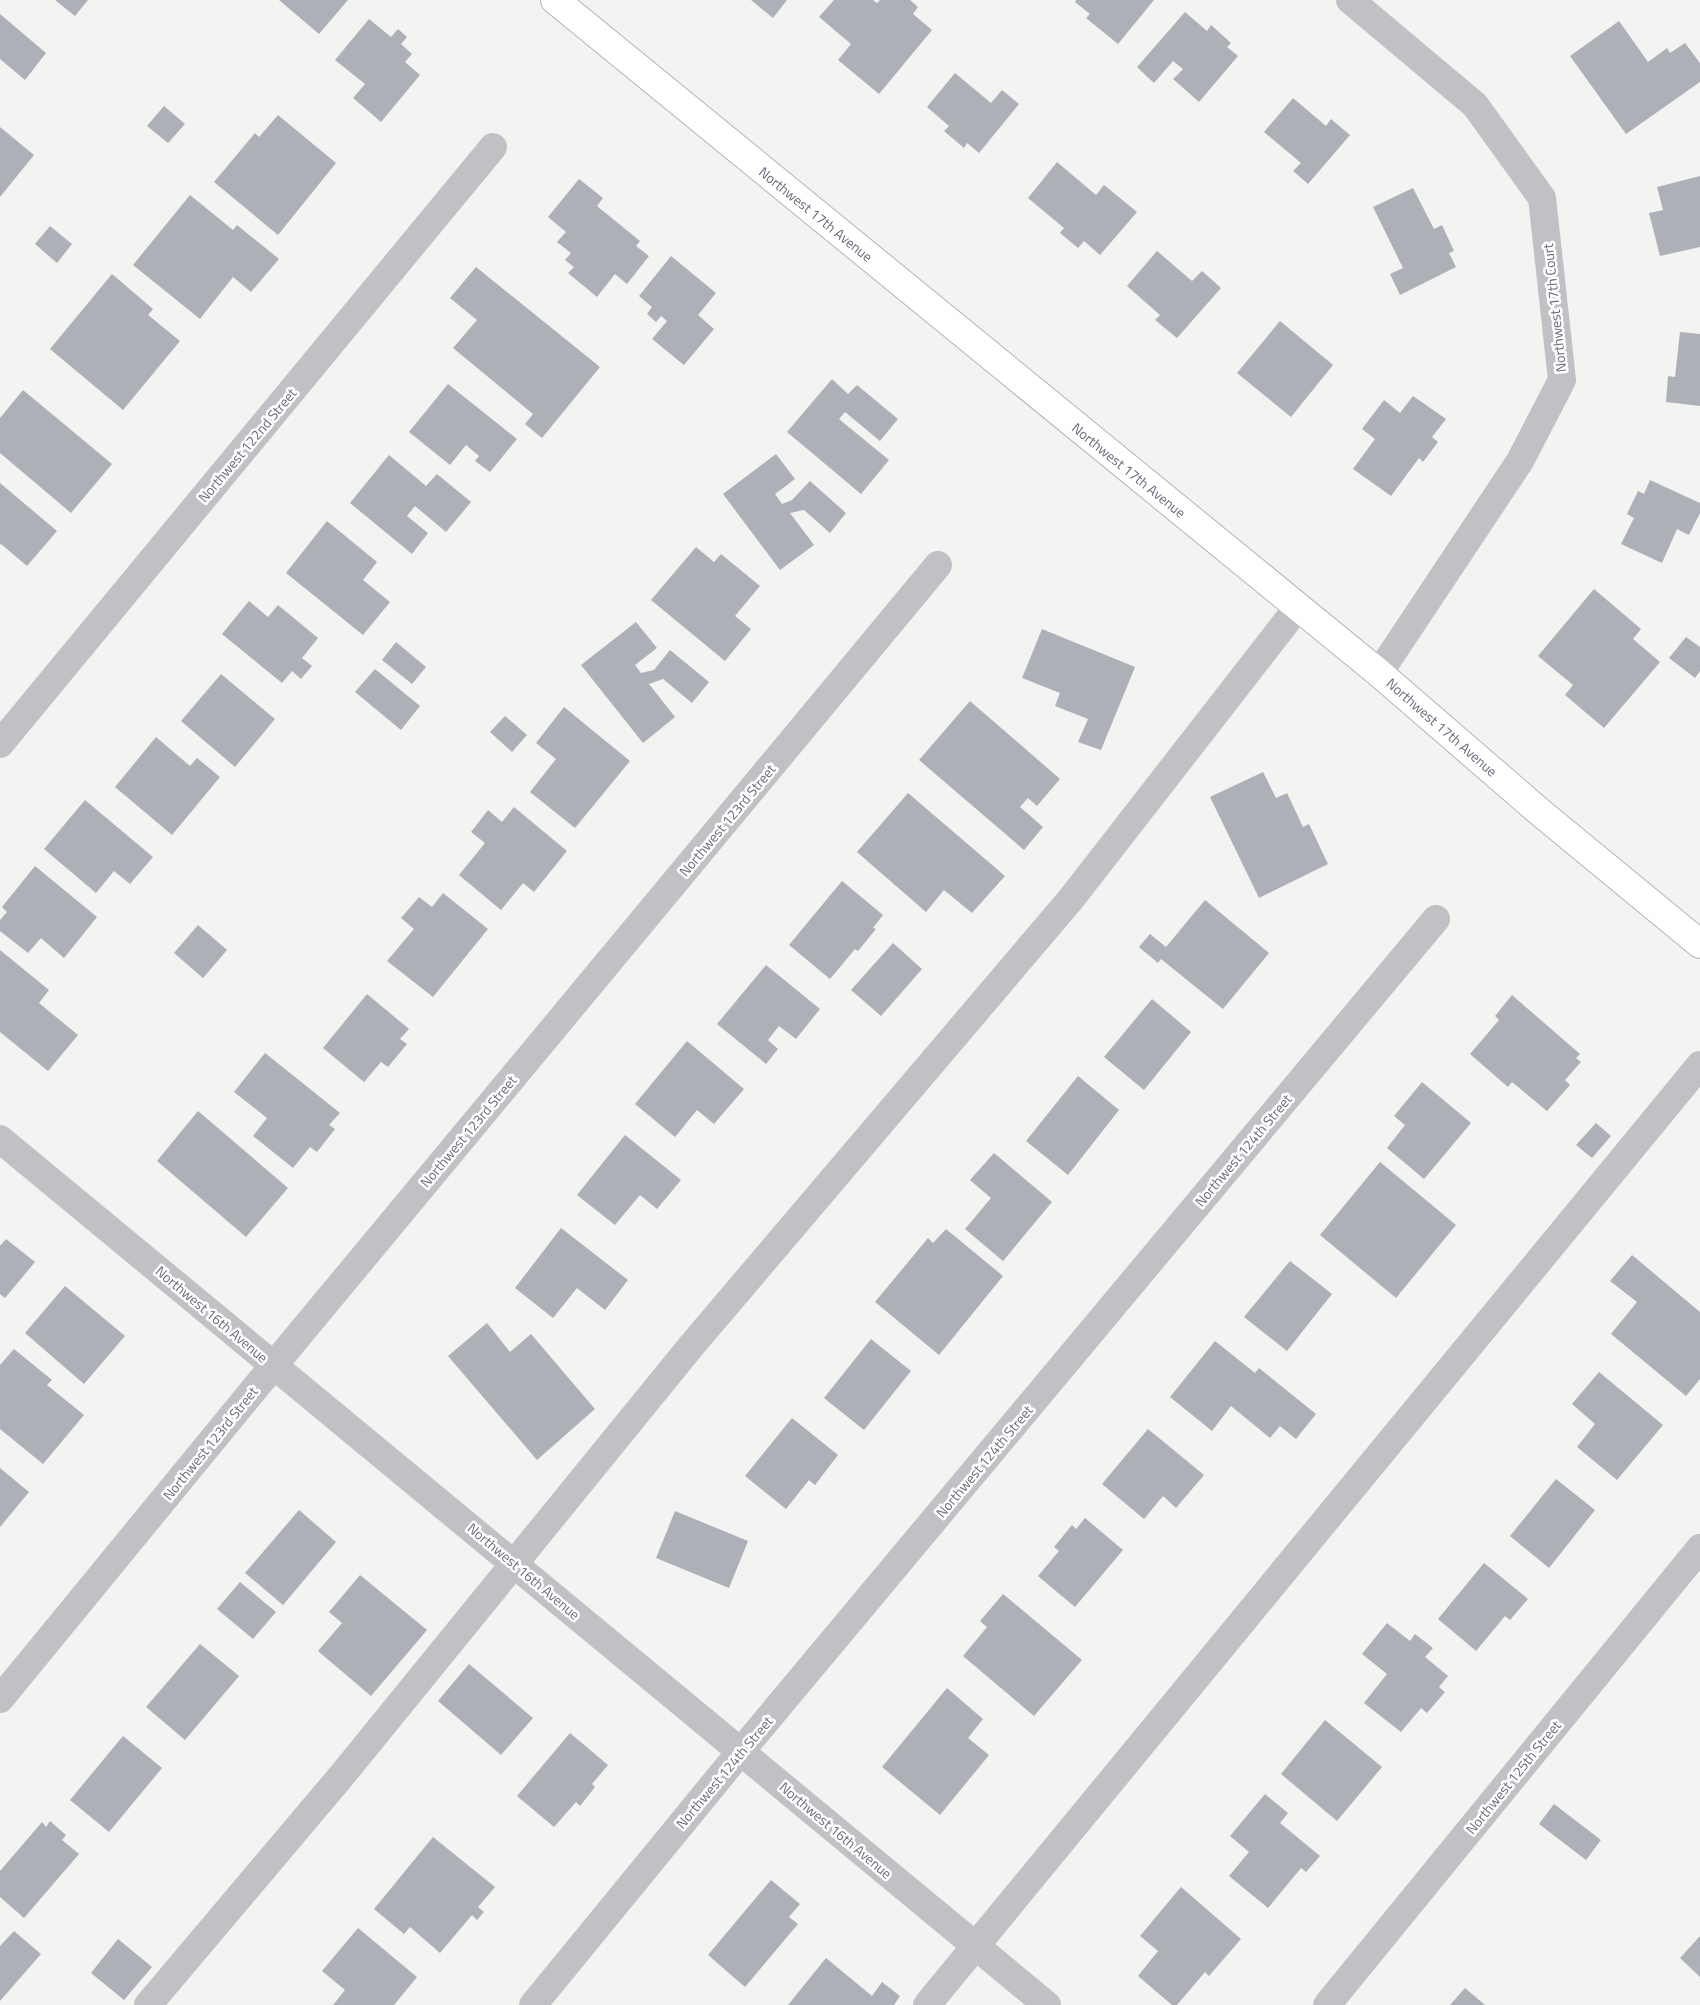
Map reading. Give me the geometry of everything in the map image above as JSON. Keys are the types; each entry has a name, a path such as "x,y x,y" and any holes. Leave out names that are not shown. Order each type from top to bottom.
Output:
{"main road":[{"name":"Northwest 17th Avenue","path":"555,0 1379,673 1541,813 1700,944"}],"street":[{"name":"Northwest 17th Court","path":"1350,0 1475,105 1542,198 1562,380 1520,461 1379,673"},
{"name":"Northwest 122nd Street","path":"0,744 493,147"},
{"name":"Northwest 123rd Street","path":"0,1699 274,1365 938,565"},
{"path":"148,2005 342,1774 692,1345 1071,899 1298,608"},
{"name":"Northwest 124th Street","path":"533,2005 741,1751 1436,919"},
{"path":"927,2005 1700,1065"},
{"name":"Northwest 16th Avenue","path":"0,1139 1047,2005"},
{"name":"Northwest 125th Street","path":"1327,2005 1700,1548"}],"building":[{"path":"55,0 88,0 75,16"},
{"path":"279,0 348,0 319,34"},
{"path":"751,0 787,0 773,18"},
{"path":"834,0 873,0 877,3 880,0 910,0 918,7 913,14 932,30 879,94 838,60 851,44 819,17"},
{"path":"1076,0 1154,0 1118,44 1086,18 1090,14 1075,2"},
{"path":"1185,12 1207,31 1211,25 1231,43 1227,47 1238,56 1199,102 1173,79 1183,69 1173,61 1154,83 1137,67"},
{"path":"0,14 46,53 25,80 0,59"},
{"path":"369,19 391,37 398,29 407,37 401,44 412,54 405,62 420,75 381,122 353,98 365,84 335,60"},
{"path":"1619,21 1648,62 1667,48 1670,53 1685,43 1700,63 1700,82 1626,134 1570,56"},
{"path":"955,73 991,103 1002,90 1019,104 979,153 967,143 964,148 944,131 949,126 927,107"},
{"path":"1293,98 1326,126 1331,119 1350,135 1308,184 1293,171 1301,163 1264,132"},
{"path":"164,106 185,124 168,143 147,126"},
{"path":"278,115 336,163 278,235 214,182 255,133 259,137"},
{"path":"0,127 34,155 0,197"},
{"path":"1057,162 1096,195 1104,185 1137,212 1100,255 1084,241 1078,248 1060,233 1064,228 1028,198"},
{"path":"1700,176 1700,247 1660,256 1649,213 1663,210 1657,187"},
{"path":"579,179 603,198 597,206 640,241 636,246 649,256 627,284 615,274 597,297 568,273 574,267 565,260 571,253 557,242 566,232 548,217"},
{"path":"1413,188 1434,229 1442,225 1454,251 1449,253 1456,267 1400,295 1390,274 1403,268 1373,207"},
{"path":"190,195 233,230 237,225 279,259 251,292 233,277 200,319 133,265"},
{"path":"50,226 72,244 57,263 35,244"},
{"path":"1157,251 1192,281 1202,271 1221,288 1177,338 1155,320 1160,315 1127,286"},
{"path":"671,256 716,293 698,315 714,329 684,365 652,339 667,321 661,316 656,322 647,314 652,307 639,296"},
{"path":"476,267 600,367 542,438 525,424 533,414 453,348 477,320 450,298"},
{"path":"112,274 153,309 148,315 180,341 123,410 50,349"},
{"path":"1280,321 1333,365 1291,417 1237,373"},
{"path":"1680,332 1700,334 1700,406 1666,402 1668,376 1675,377"},
{"path":"832,379 848,394 857,385 898,419 880,441 845,412 839,419 889,460 861,494 787,432"},
{"path":"448,384 517,439 490,472 475,461 479,456 466,445 450,465 409,432"},
{"path":"23,390 112,464 71,513 0,453 0,418"},
{"path":"1413,396 1446,419 1432,437 1438,442 1423,462 1419,458 1391,496 1353,469 1375,439 1362,429 1384,400 1400,413"},
{"path":"776,454 795,479 775,494 782,504 792,500 810,481 846,513 830,533 804,510 790,513 814,545 780,570 723,494"},
{"path":"389,455 426,486 437,474 471,502 446,532 415,506 407,516 428,533 412,554 350,503"},
{"path":"1650,480 1700,503 1700,513 1689,535 1677,529 1662,563 1621,544 1634,518 1627,514 1638,491 1644,494"},
{"path":"0,483 57,531 27,566 0,545"},
{"path":"327,521 377,562 363,580 390,602 363,635 286,573"},
{"path":"696,547 714,562 721,554 760,586 735,616 751,629 725,661 651,600"},
{"path":"1594,589 1641,629 1633,639 1660,662 1604,728 1565,695 1573,685 1538,656"},
{"path":"249,601 268,617 278,605 318,638 302,658 312,666 301,679 292,671 282,683 222,634"},
{"path":"636,622 657,648 635,665 641,673 654,670 670,650 709,682 692,703 663,679 649,684 675,717 643,743 581,665"},
{"path":"1042,629 1135,667 1101,750 1078,742 1088,719 1055,706 1060,693 1022,678"},
{"path":"1686,637 1700,647 1700,671 1695,678 1669,658"},
{"path":"396,642 426,667 412,684 382,660"},
{"path":"375,669 420,706 401,730 355,692"},
{"path":"221,674 275,719 235,767 181,721"},
{"path":"970,701 1060,779 1037,806 1028,798 1020,807 1043,827 1024,850 919,760"},
{"path":"564,707 630,761 575,828 530,792 556,759 536,743"},
{"path":"505,716 527,735 512,752 490,732"},
{"path":"156,737 190,766 197,758 220,777 172,835 115,787"},
{"path":"1263,772 1276,798 1287,793 1303,827 1309,824 1328,864 1259,898 1210,797"},
{"path":"908,793 1005,876 972,913 944,890 926,912 857,852"},
{"path":"85,800 153,857 130,884 114,871 96,893 44,849"},
{"path":"514,807 567,851 534,892 523,883 501,910 459,875 485,843 471,832 488,810 502,822"},
{"path":"35,866 97,917 64,958 41,938 28,953 0,931 0,920 7,912 2,907"},
{"path":"842,881 883,915 873,928 876,929 858,951 855,949 830,979 789,945"},
{"path":"443,893 488,929 433,997 387,961 414,929 401,918 419,897 432,907"},
{"path":"1205,900 1269,953 1223,1009 1161,959 1158,963 1139,947 1150,934 1166,947"},
{"path":"198,925 227,950 203,978 174,953"},
{"path":"893,943 922,969 881,1016 851,990"},
{"path":"0,950 49,990 39,1003 78,1035 48,1071 0,1032"},
{"path":"766,965 820,1009 796,1039 779,1026 768,1040 778,1049 766,1064 717,1024"},
{"path":"367,994 409,1029 400,1039 407,1044 388,1067 381,1062 364,1082 323,1048"},
{"path":"1512,995 1580,1054 1576,1058 1581,1062 1565,1080 1570,1085 1547,1111 1512,1082 1508,1087 1470,1054 1499,1020 1495,1016"},
{"path":"1152,999 1191,1032 1144,1090 1104,1057"},
{"path":"687,1041 744,1089 714,1124 697,1110 675,1137 635,1104"},
{"path":"265,1053 340,1113 329,1125 335,1129 317,1152 310,1147 293,1168 253,1136 267,1118 234,1092"},
{"path":"1078,1076 1119,1110 1068,1175 1026,1141"},
{"path":"1422,1082 1471,1123 1424,1179 1387,1148 1405,1125 1394,1116"},
{"path":"198,1111 288,1188 246,1237 157,1161"},
{"path":"1596,1123 1611,1136 1592,1158 1576,1145"},
{"path":"625,1135 681,1180 657,1209 640,1195 615,1225 577,1195"},
{"path":"994,1153 1052,1202 1003,1261 965,1229 991,1198 970,1180"},
{"path":"1380,1162 1456,1225 1396,1298 1320,1235"},
{"path":"561,1228 628,1280 605,1310 577,1288 553,1318 515,1288"},
{"path":"946,1229 1003,1276 939,1355 875,1302 928,1238 933,1243"},
{"path":"6,1239 35,1262 5,1298 0,1294 0,1246"},
{"path":"1632,1255 1700,1312 1700,1379 1686,1396 1611,1334 1637,1302 1610,1281"},
{"path":"1290,1261 1332,1294 1287,1351 1244,1317"},
{"path":"65,1286 125,1336 84,1384 25,1333"},
{"path":"487,1323 510,1352 531,1334 595,1409 537,1460 448,1356"},
{"path":"871,1339 911,1371 864,1430 824,1398"},
{"path":"1215,1341 1255,1373 1259,1368 1316,1414 1296,1439 1280,1426 1270,1438 1231,1406 1212,1431 1170,1397"},
{"path":"14,1349 52,1380 47,1385 84,1415 43,1464 0,1429 0,1365"},
{"path":"1599,1372 1663,1425 1617,1480 1577,1447 1595,1424 1572,1404"},
{"path":"792,1418 838,1455 815,1485 809,1480 786,1509 745,1476"},
{"path":"1148,1429 1204,1475 1176,1508 1163,1496 1144,1519 1102,1484"},
{"path":"0,1468 29,1492 0,1527"},
{"path":"1556,1479 1595,1510 1549,1568 1510,1536"},
{"path":"299,1510 336,1542 283,1605 245,1573"},
{"path":"675,1511 748,1541 729,1588 656,1558"},
{"path":"1085,1518 1123,1550 1075,1607 1038,1576 1059,1551 1054,1547 1072,1525 1076,1529"},
{"path":"1484,1563 1528,1599 1510,1620 1505,1616 1476,1651 1438,1619"},
{"path":"360,1575 427,1630 371,1696 318,1651 342,1623 329,1612"},
{"path":"240,1582 276,1612 253,1639 217,1609"},
{"path":"1003,1594 1082,1660 1034,1716 963,1656 987,1627 980,1621"},
{"path":"1387,1623 1410,1641 1415,1634 1433,1648 1425,1657 1448,1676 1439,1687 1445,1692 1427,1713 1421,1708 1401,1732 1364,1703 1387,1674 1362,1654"},
{"path":"200,1644 239,1676 185,1740 146,1707"},
{"path":"469,1664 533,1718 501,1755 438,1701"},
{"path":"947,1688 983,1719 968,1738 989,1755 940,1815 882,1767"},
{"path":"1325,1720 1382,1767 1337,1821 1281,1774"},
{"path":"570,1733 608,1765 592,1784 595,1787 580,1806 576,1802 554,1827 517,1796"},
{"path":"123,1736 162,1768 109,1832 70,1800"},
{"path":"1265,1794 1288,1813 1280,1823 1320,1856 1306,1872 1301,1868 1268,1908 1229,1876 1249,1852 1230,1836"},
{"path":"1554,1804 1601,1840 1586,1860 1539,1824"},
{"path":"50,1821 66,1835 62,1840 79,1854 24,1918 0,1897 0,1871 42,1822 46,1827"},
{"path":"433,1837 495,1887 478,1907 484,1912 477,1920 472,1915 440,1953 410,1927 404,1934 374,1909"},
{"path":"771,1880 800,1904 789,1917 798,1924 745,1987 708,1955"},
{"path":"1181,1887 1241,1939 1209,1976 1205,1972 1177,2005 1172,2005 1138,1976 1158,1951 1140,1936"},
{"path":"358,1928 417,1977 394,2005 333,2005 345,1990 322,1971"},
{"path":"14,1931 41,1954 0,2001 0,1946"},
{"path":"1700,1936 1700,1977 1680,1958"},
{"path":"118,1939 152,1967 124,2000 91,1973"},
{"path":"826,1958 872,1996 882,1982 900,1996 894,2005 788,2005"},
{"path":"1465,1988 1485,2005 1450,2005"}]}
